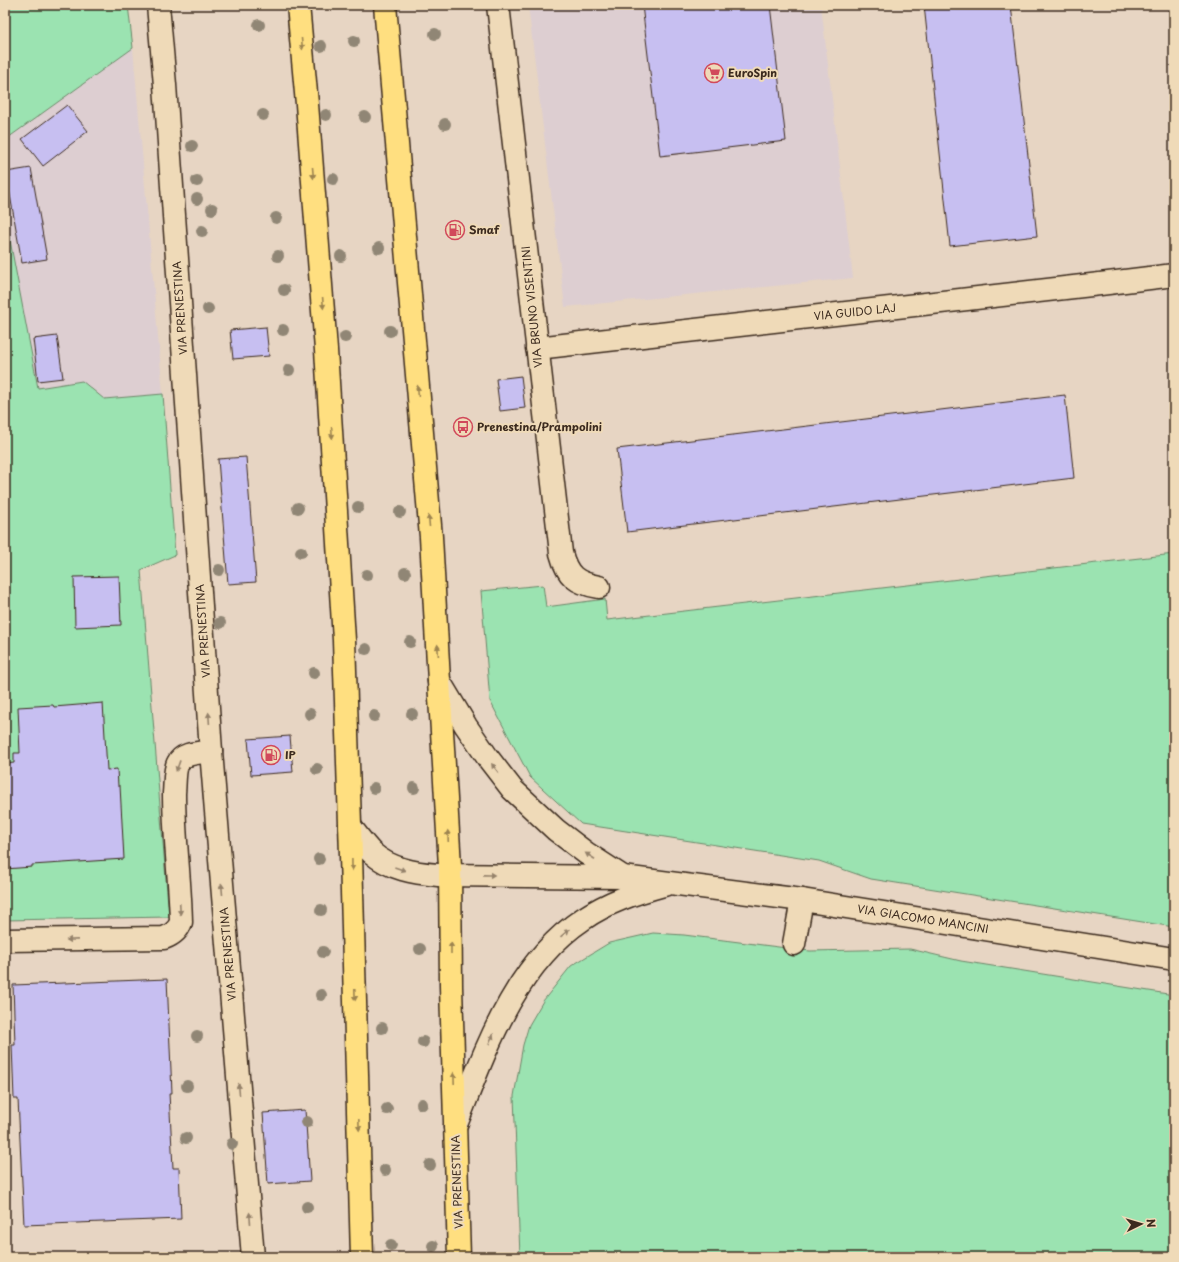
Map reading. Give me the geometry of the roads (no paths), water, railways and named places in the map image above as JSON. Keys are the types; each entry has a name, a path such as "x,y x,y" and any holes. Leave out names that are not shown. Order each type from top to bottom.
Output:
{"main road":[{"path":"298,5 318,239 344,640 362,1257"},
{"name":"VIA PRENESTINA","path":"385,5 431,537 450,875 451,986 460,1257"}],"street":[{"name":"VIA PRENESTINA","path":"158,5 165,85 211,751 253,1257"},
{"name":"VIA BRUNO VISENTINI","path":"498,5 561,553 564,565 574,578 581,582 599,587"},
{"name":"VIA GUIDO LAJ","path":"537,348 1174,275"},
{"name":"VIA GIACOMO MANCINI","path":"439,681 466,726 512,789 556,830 586,853 623,877 802,900 1174,959"},
{"path":"5,940 164,938 176,931 180,922 174,809 177,763 189,754 211,751"},
{"path":"350,826 372,852 391,865 408,872 450,875 623,877"},
{"name":"VIA GIACOMO MANCINI","path":"455,1127 484,1055 507,1005 531,970 555,942 584,918 606,906 641,891 671,883"},
{"path":"794,944 802,900"}],"place":[{"name":"EuroSpin","path":"714,73"},
{"name":"Smaf","path":"455,230"},
{"name":"Prenestina/Prampolini","path":"463,427"},
{"name":"IP","path":"271,755"}]}
